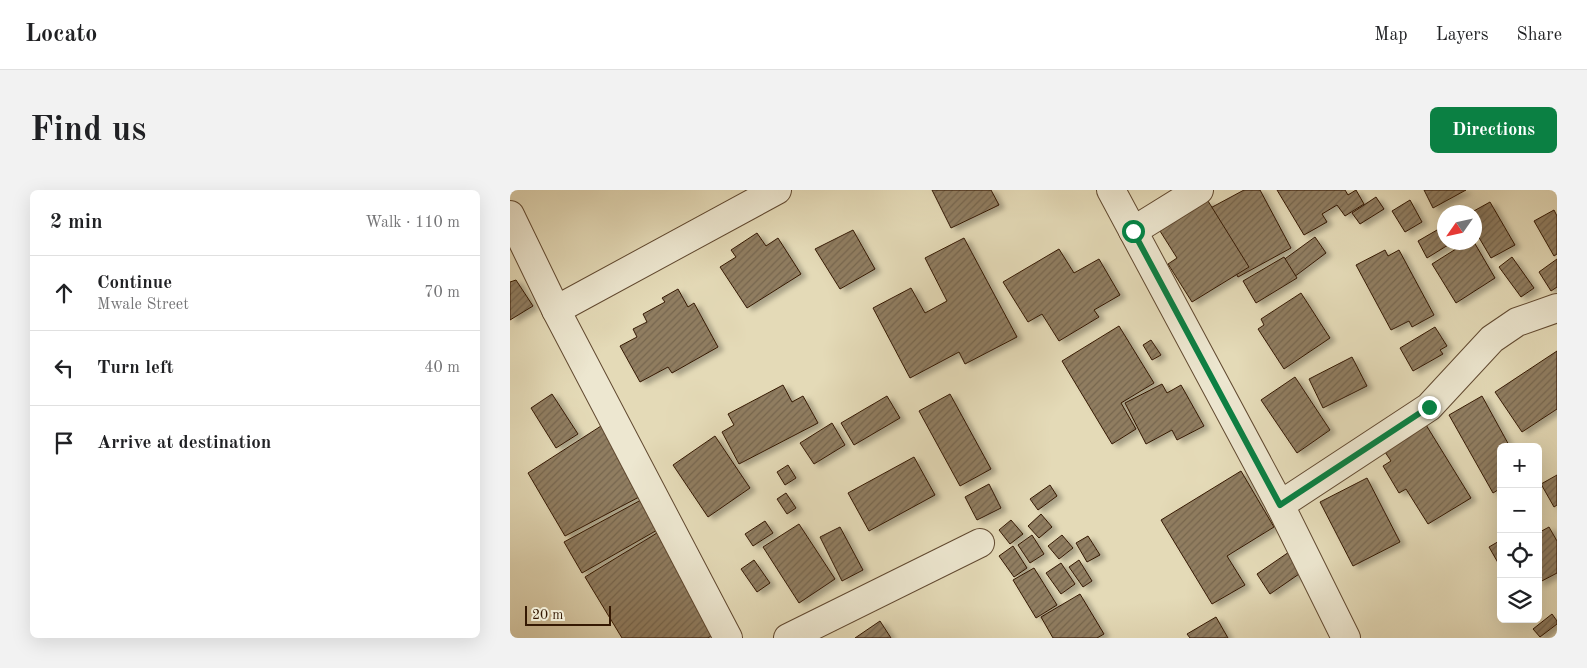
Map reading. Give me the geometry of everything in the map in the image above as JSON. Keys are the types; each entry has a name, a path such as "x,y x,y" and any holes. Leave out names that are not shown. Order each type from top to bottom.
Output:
{"street":[{"path":"556,310 777,190"},
{"path":"1111,190 1280,505 1346,638"},
{"path":"1133,231 1199,190"},
{"path":"510,215 556,310 728,638"},
{"path":"1280,505 1429,407 1492,339 1517,322 1557,308"},
{"path":"788,638 980,543"}],"building":[{"path":"932,190 991,190 999,205 951,228"},
{"path":"1244,190 1260,190 1291,248 1238,277 1203,212"},
{"path":"1277,190 1345,190 1348,195 1356,190 1364,204 1345,216 1337,205 1322,214 1327,222 1304,235"},
{"path":"1424,190 1466,190 1437,205 1433,208"},
{"path":"1376,197 1384,209 1360,224 1352,213"},
{"path":"1410,200 1422,222 1405,232 1392,211"},
{"path":"1208,201 1249,267 1192,302 1168,264 1177,258 1160,231"},
{"path":"1490,202 1515,245 1491,258 1482,243 1482,206"},
{"path":"1554,210 1557,216 1557,254 1554,256 1534,221"},
{"path":"853,230 875,269 840,289 815,249"},
{"path":"1437,230 1437,250 1440,250 1427,258 1418,241"},
{"path":"757,233 766,246 778,238 801,274 747,308 720,267 736,257 731,250"},
{"path":"1315,237 1326,253 1294,277 1282,261"},
{"path":"964,238 1017,337 965,364 959,352 910,378 873,308 911,288 925,313 947,301 925,258"},
{"path":"1059,249 1074,273 1099,259 1120,295 1094,310 1099,317 1059,341 1042,314 1028,322 1003,282"},
{"path":"1385,250 1388,256 1399,250 1434,315 1412,327 1409,321 1391,330 1356,265"},
{"path":"1454,250 1479,250 1495,278 1456,303 1432,264"},
{"path":"1284,257 1297,278 1256,303 1243,281"},
{"path":"1512,257 1534,288 1521,297 1499,267"},
{"path":"1557,259 1557,287 1551,291 1539,272"},
{"path":"516,280 533,306 510,320 510,282"},
{"path":"678,289 688,307 694,303 718,347 672,373 668,367 640,382 620,346 637,337 633,329 647,322 643,314 665,302 662,298"},
{"path":"1301,293 1330,338 1284,369 1258,329 1264,325 1261,319"},
{"path":"1119,326 1154,383 1121,403 1136,429 1112,444 1062,361"},
{"path":"1435,327 1447,346 1440,350 1443,354 1413,371 1400,348"},
{"path":"1151,340 1161,355 1152,360 1143,345"},
{"path":"1557,351 1557,409 1522,432 1495,392"},
{"path":"1352,357 1367,386 1323,408 1309,379"},
{"path":"1295,377 1330,430 1297,453 1261,400"},
{"path":"1162,384 1167,393 1181,385 1204,426 1177,440 1172,430 1146,444 1125,403"},
{"path":"783,385 792,402 803,396 818,423 739,464 722,432 734,425 728,414"},
{"path":"552,394 578,434 556,448 531,408"},
{"path":"950,394 991,469 960,486 919,411"},
{"path":"887,396 900,418 854,445 841,423"},
{"path":"1482,396 1508,443 1497,443 1497,490 1493,493 1449,415"},
{"path":"1423,420 1471,498 1428,524 1406,489 1399,493 1383,466 1391,461 1381,446"},
{"path":"832,423 845,445 814,464 800,443"},
{"path":"601,426 641,496 565,536 528,473"},
{"path":"715,436 750,488 708,517 673,465"},
{"path":"914,457 935,495 869,531 848,493"},
{"path":"788,465 796,478 785,485 777,472"},
{"path":"1241,471 1274,527 1227,556 1245,585 1212,604 1161,520"},
{"path":"1557,475 1557,505 1554,507 1542,486 1542,483"},
{"path":"1367,478 1400,542 1353,566 1320,502"},
{"path":"989,484 1001,508 977,520 965,497"},
{"path":"1050,485 1057,496 1038,510 1030,499"},
{"path":"786,493 796,508 787,514 777,499"},
{"path":"641,500 659,529 582,573 564,542"},
{"path":"1041,514 1052,527 1039,538 1028,526"},
{"path":"1011,520 1023,534 1010,544 999,530"},
{"path":"765,521 773,533 753,546 745,534"},
{"path":"799,524 835,579 799,603 763,547"},
{"path":"840,527 863,570 842,581 820,537"},
{"path":"1549,527 1557,541 1557,573 1542,581 1542,533 1542,531"},
{"path":"657,533 717,632 708,638 622,638 585,577"},
{"path":"1032,535 1044,554 1030,563 1018,545"},
{"path":"1062,535 1073,548 1059,559 1048,546"},
{"path":"1088,536 1100,555 1087,562 1076,543"},
{"path":"1497,542 1497,561 1489,547"},
{"path":"1013,546 1027,568 1014,577 999,556"},
{"path":"1289,552 1302,572 1270,594 1257,574"},
{"path":"754,560 770,583 757,592 741,569"},
{"path":"1079,560 1092,581 1083,587 1069,567"},
{"path":"1061,563 1075,584 1061,594 1046,573"},
{"path":"1034,568 1057,605 1036,618 1013,580"},
{"path":"1080,594 1104,634 1097,638 1053,638 1041,617"},
{"path":"1552,614 1557,624 1540,637 1533,629"},
{"path":"1216,617 1228,638 1190,638 1187,634"},
{"path":"880,621 891,638 855,638"}],"route":[{"path":"1133,231 1280,505 1429,407"}]}
